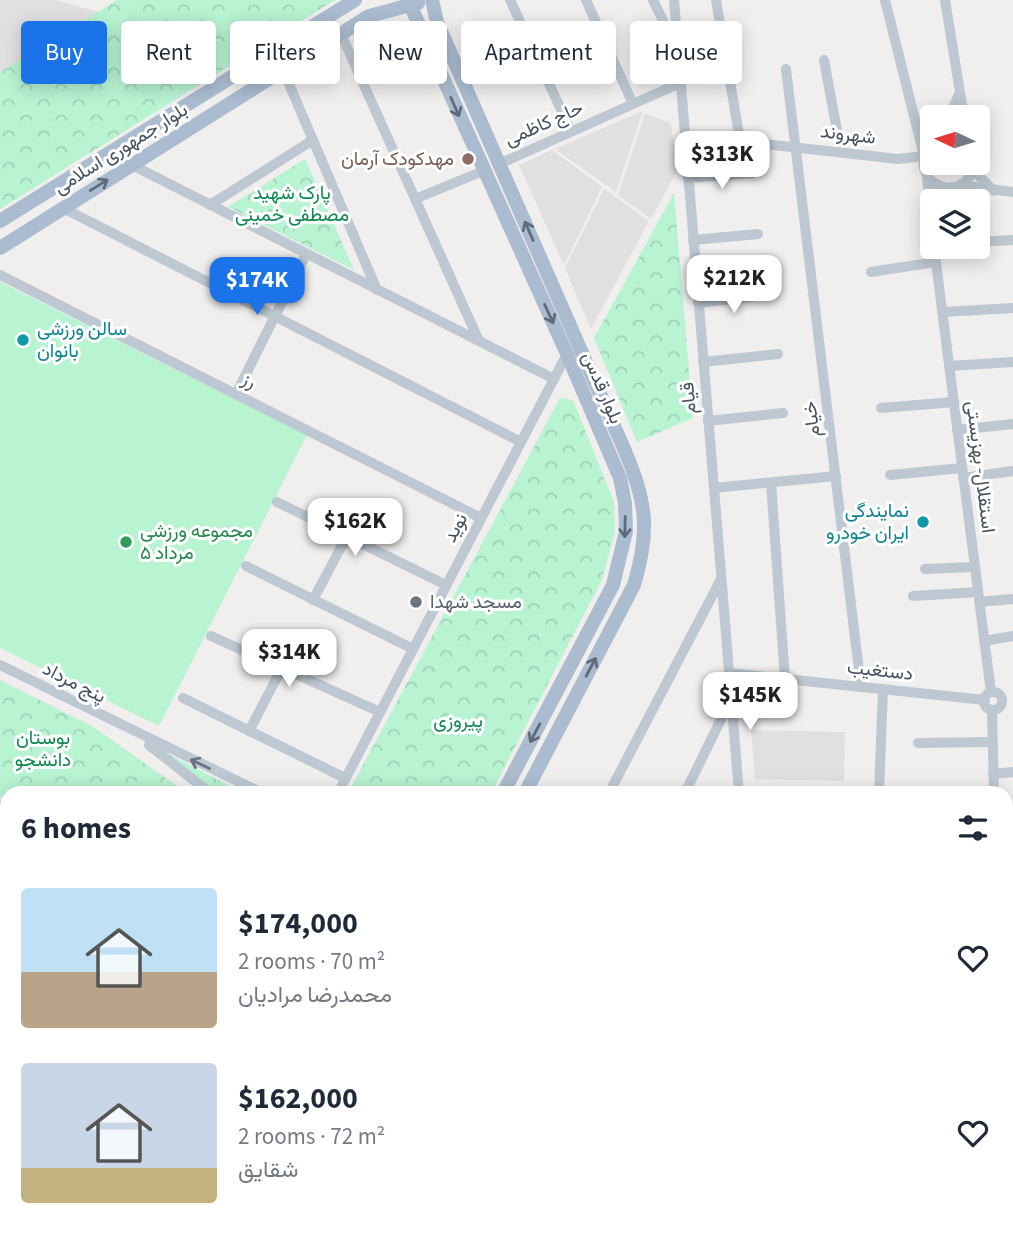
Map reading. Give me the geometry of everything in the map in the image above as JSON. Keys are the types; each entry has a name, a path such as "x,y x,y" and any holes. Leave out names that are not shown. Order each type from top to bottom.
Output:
{"main road":[{"name":"بلوار جمهوری اسلامی","path":"0,221 355,0"},
{"path":"368,0 371,7 369,16"},
{"name":"بلوار جمهوری اسلامی","path":"341,34 369,16 409,1 426,0"},
{"name":"بلوار قدس","path":"432,0 438,22 499,164 573,350 620,478 626,531 613,585 507,786"},
{"name":"بلوار قدس","path":"409,1 483,171 640,487 646,531 634,585 530,786"},
{"name":"بلوار جمهوری اسلامی","path":"0,248 261,84"},
{"path":"483,171 499,164"}],"street":[{"path":"510,0 571,131"},
{"path":"586,0 633,104"},
{"path":"653,0 663,21"},
{"name":"قیام","path":"674,0 676,21"},
{"path":"716,0 740,140"},
{"path":"885,0 920,140"},
{"path":"945,0 962,105"},
{"path":"341,34 479,341"},
{"path":"824,60 841,152"},
{"name":"خیام","path":"786,69 860,687"},
{"path":"289,84 377,290"},
{"name":"حاج کاظمی","path":"499,164 678,84"},
{"name":"قیام","path":"680,84 738,786"},
{"path":"954,105 959,93"},
{"name":"شهروند","path":"685,135 898,159 920,156"},
{"path":"210,205 313,140"},
{"path":"898,159 920,171"},
{"path":"132,165 554,379"},
{"path":"415,199 483,171"},
{"path":"688,178 753,173"},
{"path":"927,175 944,188 961,185 1013,192"},
{"path":"961,185 968,175"},
{"path":"981,175 994,191"},
{"path":"63,208 521,442"},
{"path":"693,240 758,234"},
{"path":"990,241 1013,240"},
{"path":"236,394 306,254"},
{"name":"استقلال- بهزیستی","path":"936,259 984,641 993,786"},
{"path":"871,272 936,262"},
{"name":"رز","path":"0,275 481,518"},
{"path":"698,303 765,295"},
{"path":"942,312 1013,309"},
{"name":"نوید","path":"341,786 554,379 573,350"},
{"path":"703,362 778,354"},
{"path":"949,366 1013,362"},
{"path":"881,408 954,402"},
{"path":"708,421 783,413"},
{"path":"957,430 1013,424"},
{"path":"890,475 1013,471"},
{"path":"714,488 836,476"},
{"path":"771,483 785,679"},
{"path":"277,502 446,584"},
{"path":"313,600 347,536"},
{"path":"246,566 413,649"},
{"path":"925,569 975,567"},
{"path":"613,786 721,579"},
{"path":"913,596 1013,599"},
{"path":"211,636 380,712"},
{"path":"984,641 1013,636"},
{"name":"پنج مرداد","path":"0,665 133,733 247,786"},
{"path":"249,731 282,668"},
{"name":"دستغیب","path":"729,673 989,701"},
{"path":"879,786 883,689"},
{"path":"183,698 345,778"},
{"path":"688,786 731,699"},
{"path":"989,701 997,709 1008,702"},
{"name":"پنج مرداد","path":"133,733 201,786"},
{"path":"918,743 992,742"},
{"path":"993,774 1013,772"}],"shaded area":[{"path":"0,0 56,0 99,12 84,21 21,21 21,59 0,72"},
{"path":"643,111 616,192 555,149"},
{"path":"645,114 671,123 677,171 651,219 618,195"},
{"path":"552,150 602,187 564,265 519,165"},
{"path":"604,189 649,221 591,329 565,268"},
{"path":"751,730 845,732 844,781 755,779"}],"green space":[{"path":"117,0 335,0 301,21 230,21 230,66 216,74 216,21 121,21 121,84 200,84 0,209 0,72 21,59 21,84 107,84 107,21 83,21"},
{"name":"پارک شهید مصطفی خمینی","path":"305,159 354,270 228,207"},
{"path":"674,193 693,418 637,442 594,338"},
{"name":"مجموعه ورزشی ۵ مرداد","path":"0,282 307,435 159,726 0,648"},
{"name":"پیروزی","path":"560,398 573,400 614,502 615,531 602,580 495,786 352,786"},
{"name":"بوستان دانشجو","path":"0,680 92,726 177,786 0,786"},
{"path":"161,750 230,786 209,786"}],"place":[{"name":"مهدکودک آرمان","path":"468,159"},
{"name":"سالن ورزشی بانوان","path":"23,340"},
{"name":"نمایندگی ایران خودرو","path":"923,522"},
{"name":"مجموعه ورزشی ۵ مرداد","path":"126,542"},
{"name":"مسجد شهدا","path":"416,602"}]}
